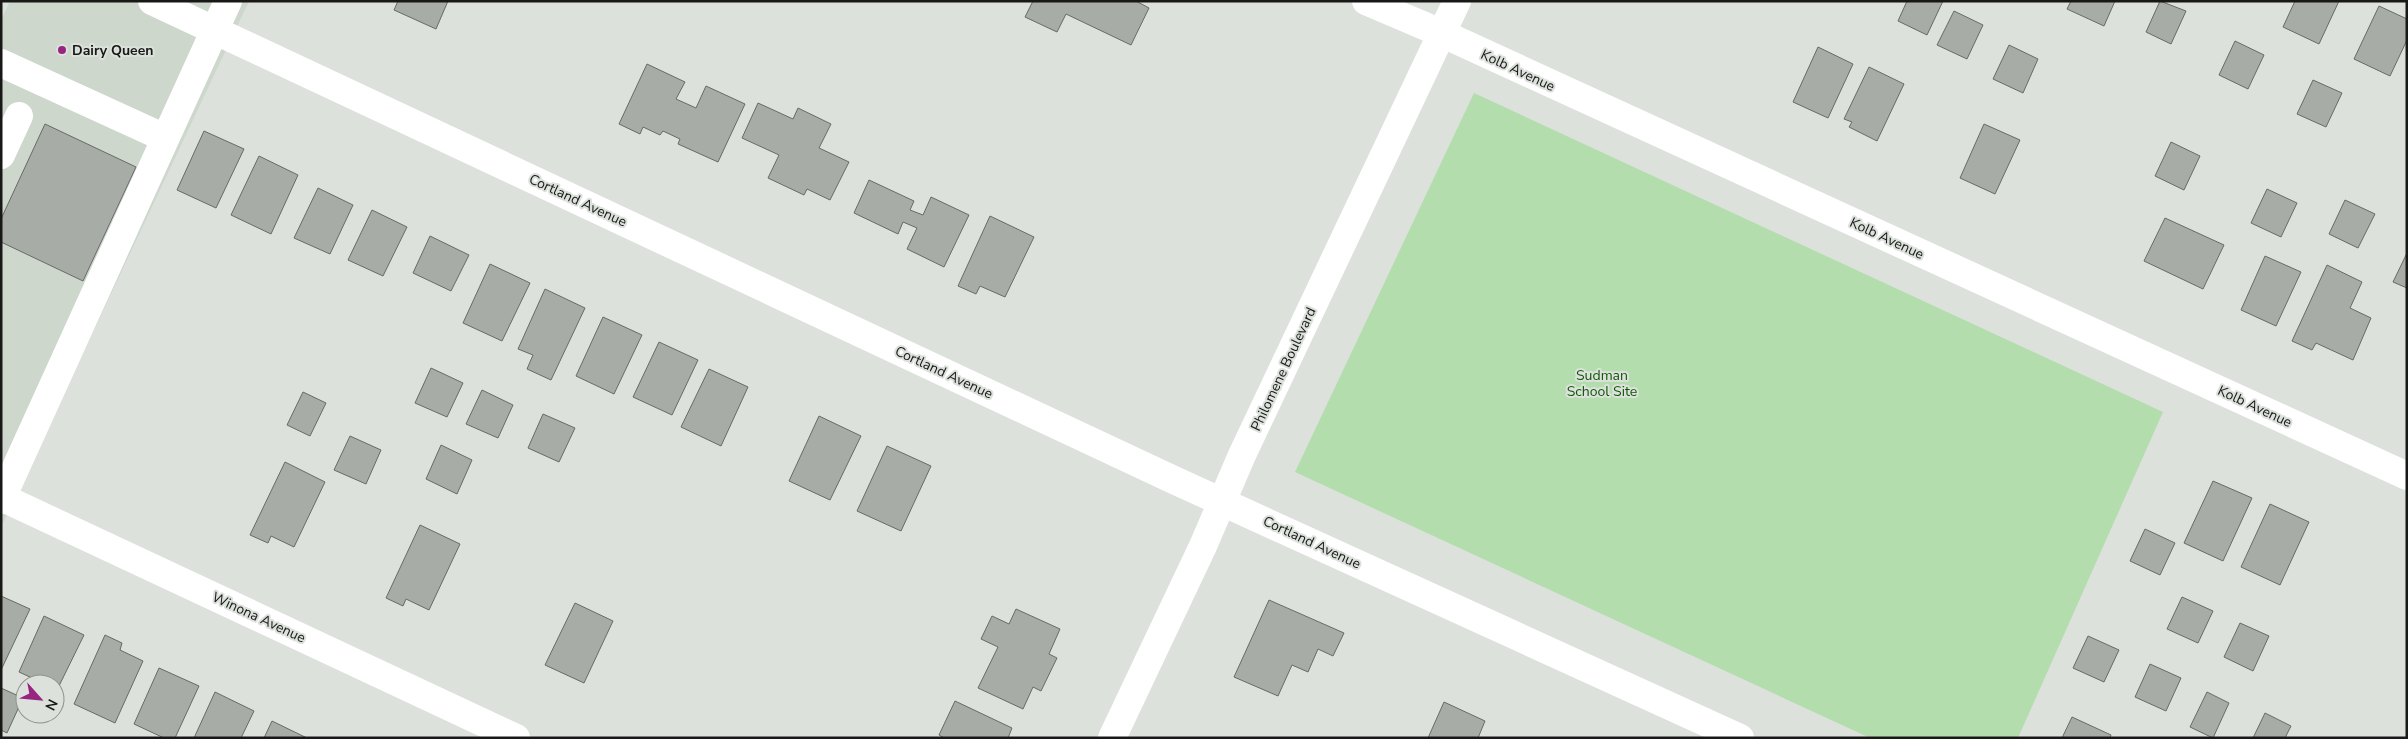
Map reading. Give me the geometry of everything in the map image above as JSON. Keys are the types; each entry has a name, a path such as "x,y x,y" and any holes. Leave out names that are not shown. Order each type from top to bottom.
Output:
{"street":[{"name":"Cortland Avenue","path":"152,1 1222,500 1740,738"},
{"path":"2,498 228,1"},
{"name":"Kolb Avenue","path":"1366,1 2407,476"},
{"name":"Philomene Boulevard","path":"1112,738 1457,1"},
{"path":"1,63 165,138"},
{"path":"1,155 19,116"},
{"name":"Winona Avenue","path":"2,498 516,738"}],"shaded area":[{"path":"10,1 249,1 1,527 1,20"}],"green space":[{"name":"Sudman School Site","path":"1474,93 2163,412 2018,738 1870,738 1295,472"}],"building":[{"path":"398,1 448,1 436,29 394,10"},
{"path":"1033,1 1136,1 1149,8 1131,45 1066,14 1057,32 1025,17"},
{"path":"1907,1 1943,1 1927,35 1898,21"},
{"path":"2071,1 2115,1 2104,26 2067,9"},
{"path":"2160,1 2186,11 2171,44 2146,32"},
{"path":"2295,1 2339,1 2319,44 2283,27"},
{"path":"2379,6 2407,19 2407,40 2390,76 2354,59"},
{"path":"1954,11 1983,25 1967,59 1937,45"},
{"path":"2235,41 2264,55 2248,89 2219,75"},
{"path":"2009,45 2038,59 2023,93 1993,79"},
{"path":"1818,47 1853,64 1828,118 1793,102"},
{"path":"647,64 685,82 676,99 696,108 706,86 745,104 718,162 678,144 680,139 663,131 660,135 643,127 640,134 619,124"},
{"path":"1869,67 1904,84 1877,141 1849,127 1852,122 1844,119"},
{"path":"2313,80 2342,93 2326,127 2297,114"},
{"path":"758,103 793,119 798,108 831,124 819,148 849,162 830,200 807,189 804,195 768,178 779,155 742,138"},
{"path":"45,124 136,167 83,281 1,242 1,219"},
{"path":"1984,124 2020,140 1995,194 1960,178"},
{"path":"204,131 244,149 216,208 177,190"},
{"path":"2171,142 2200,156 2184,190 2155,176"},
{"path":"259,156 298,175 271,234 231,215"},
{"path":"869,180 914,201 910,210 923,215 931,197 969,215 944,267 907,249 917,228 903,222 898,234 854,213"},
{"path":"318,188 353,205 330,254 294,238"},
{"path":"2267,189 2297,203 2281,237 2251,223"},
{"path":"2345,200 2375,214 2358,248 2329,234"},
{"path":"372,210 407,227 383,276 348,260"},
{"path":"990,216 1034,237 1005,297 980,286 976,294 958,286"},
{"path":"2165,218 2224,245 2203,289 2144,261"},
{"path":"430,236 469,255 451,291 413,273"},
{"path":"2407,253 2407,288 2393,282"},
{"path":"2265,256 2301,272 2276,326 2241,310"},
{"path":"490,264 530,283 502,341 463,323"},
{"path":"2327,265 2362,282 2350,308 2371,318 2353,360 2316,343 2312,350 2292,341"},
{"path":"545,289 585,308 551,380 527,369 533,355 518,349"},
{"path":"603,317 642,335 614,394 576,376"},
{"path":"659,342 698,360 672,415 633,397"},
{"path":"431,368 463,383 447,417 415,403"},
{"path":"709,369 748,387 721,446 681,427"},
{"path":"482,390 513,405 498,438 466,424"},
{"path":"303,392 326,403 310,436 287,425"},
{"path":"543,414 575,428 559,462 528,448"},
{"path":"819,416 861,436 830,500 789,481"},
{"path":"350,436 381,450 366,484 334,470"},
{"path":"441,445 472,460 457,494 426,479"},
{"path":"887,446 931,466 901,531 857,511"},
{"path":"285,462 325,482 294,547 271,536 268,543 250,535"},
{"path":"2213,481 2252,498 2223,561 2184,543"},
{"path":"2270,504 2309,522 2280,585 2241,567"},
{"path":"420,525 460,544 429,610 406,599 403,606 386,598"},
{"path":"2145,529 2175,543 2160,575 2130,561"},
{"path":"1,596 30,609 1,670"},
{"path":"2182,597 2213,611 2198,643 2167,629"},
{"path":"1269,600 1344,633 1333,656 1318,649 1308,672 1292,665 1278,696 1234,677"},
{"path":"575,603 613,621 584,683 545,665"},
{"path":"1016,609 1060,629 1049,654 1057,658 1041,691 1033,687 1023,709 978,688 998,647 981,639 992,616 1009,624"},
{"path":"44,616 84,635 65,674 23,674 19,672"},
{"path":"2240,623 2269,636 2253,671 2224,657"},
{"path":"105,635 122,643 120,650 143,661 115,723 74,704"},
{"path":"2088,636 2119,650 2104,682 2073,668"},
{"path":"2150,664 2181,678 2166,711 2135,697"},
{"path":"159,668 199,686 175,738 164,738 134,724"},
{"path":"1,688 15,694 15,716 7,733 1,730"},
{"path":"215,692 254,711 241,738 194,738"},
{"path":"2207,692 2229,703 2213,738 2190,727"},
{"path":"955,701 1012,728 1008,738 944,738 939,735"},
{"path":"1444,702 1485,721 1478,738 1428,738"},
{"path":"2265,713 2291,726 2285,738 2253,738"},
{"path":"2072,717 2111,735 2110,738 2062,738"},
{"path":"272,721 307,738 264,738"}],"place":[{"name":"Dairy Queen","path":"62,50"}]}
